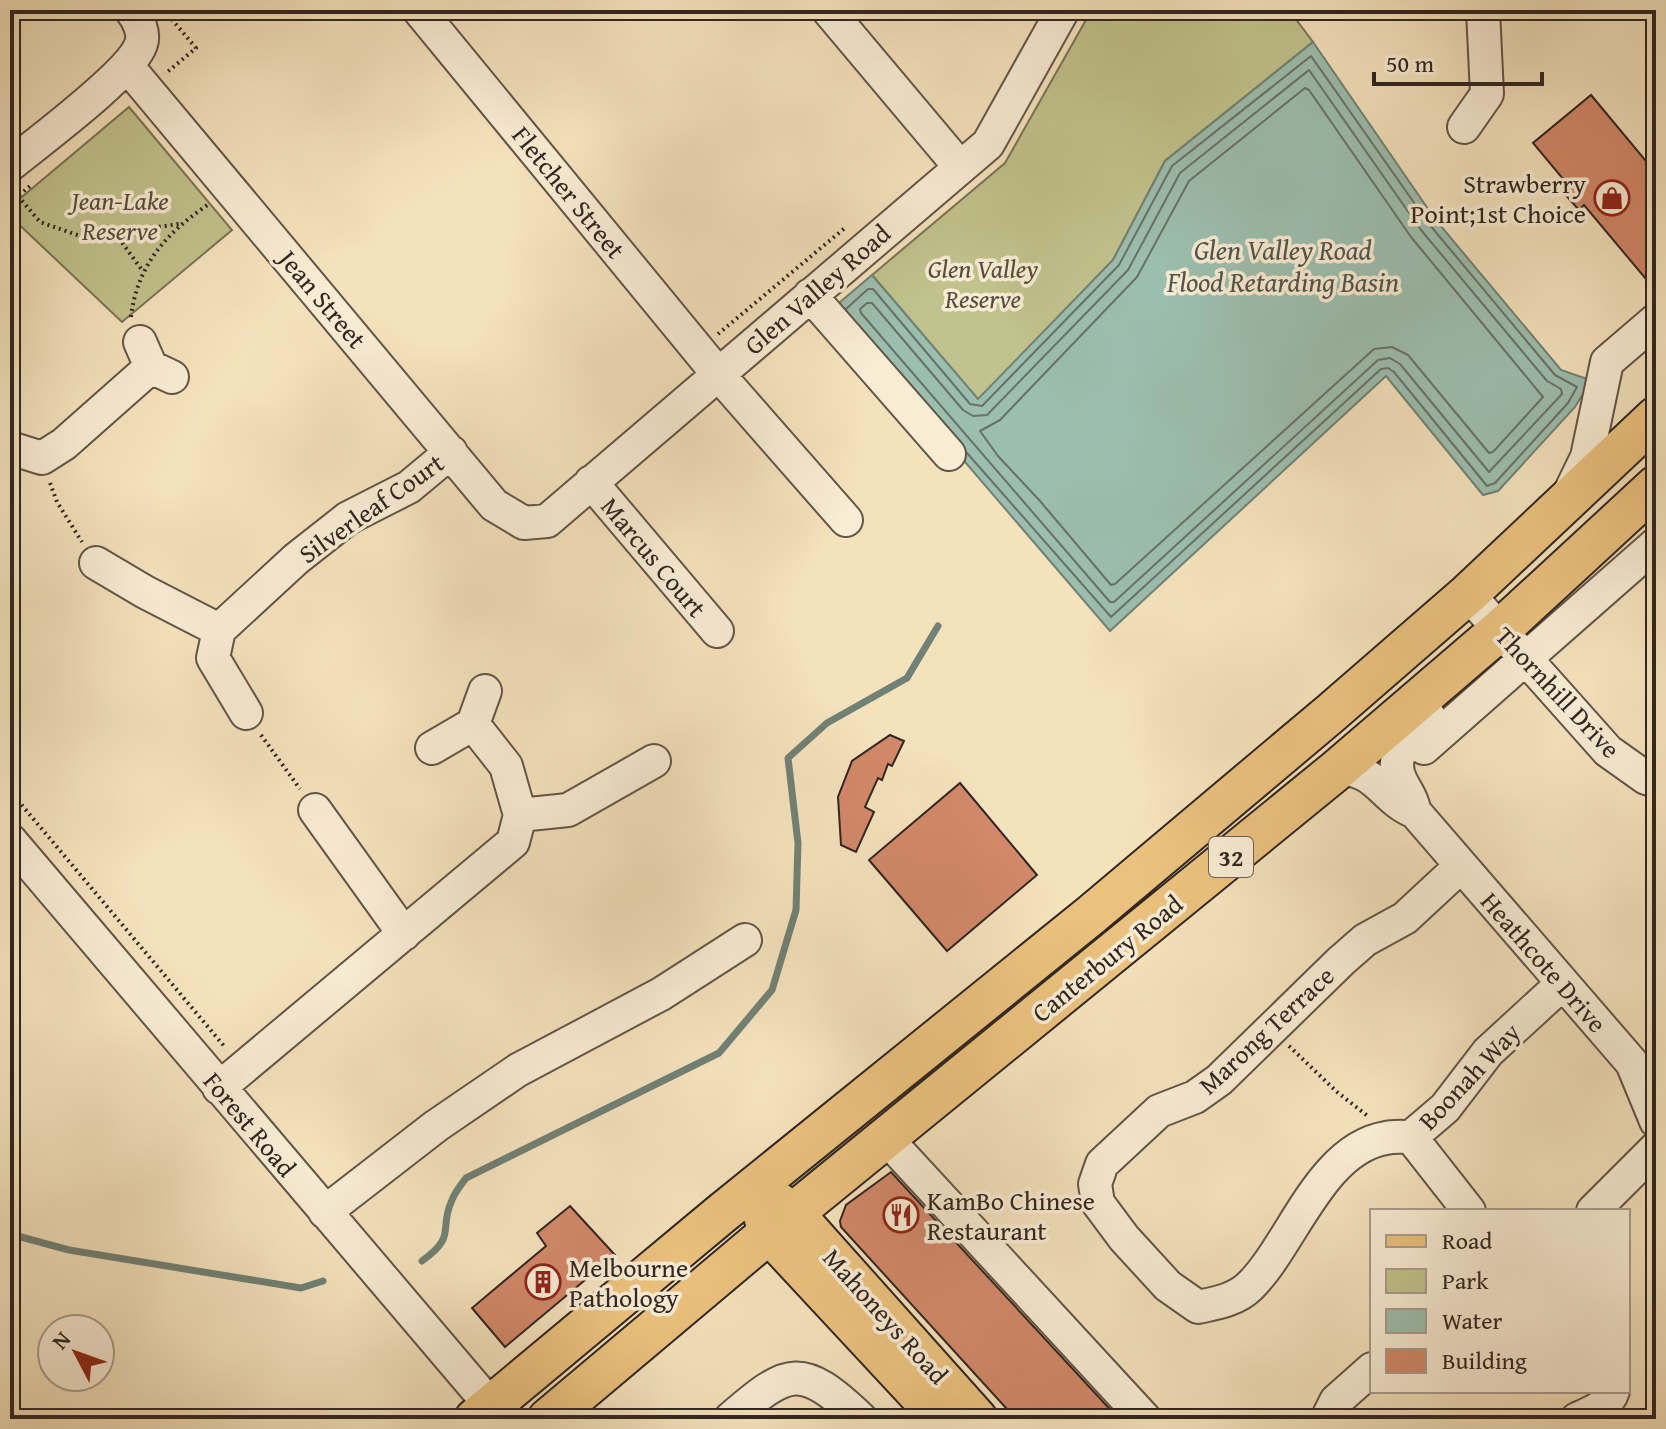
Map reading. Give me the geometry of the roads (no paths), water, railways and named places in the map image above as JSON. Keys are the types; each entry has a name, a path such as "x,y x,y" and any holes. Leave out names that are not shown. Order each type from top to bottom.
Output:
{"main road":[{"name":"Canterbury Road","path":"483,1412 755,1186 1091,915 1468,594 1656,417"},
{"name":"Canterbury Road","path":"548,1419 781,1224 1338,769 1499,647 1656,486"},
{"name":"Mahoneys Road","path":"755,1186 781,1224 952,1411"}],"street":[{"name":"Jean Street","path":"131,10 139,19 135,55 494,505 524,523"},
{"name":"Fletcher Street","path":"419,10 718,374 846,520"},
{"path":"828,10 960,167"},
{"name":"Glen Valley Road","path":"524,523 547,521 988,144 1063,10"},
{"path":"1464,127 1487,94 1483,10"},
{"path":"10,165 135,55"},
{"path":"810,295 949,454"},
{"name":"Canterbury Road","path":"1564,504 1587,457 1607,362 1656,320"},
{"path":"10,448 42,458 64,444 154,362"},
{"name":"Silverleaf Court","path":"219,630 296,559 348,518 409,487 451,452"},
{"name":"Marcus Court","path":"591,482 717,631"},
{"name":"Canterbury Road","path":"1424,748 1499,647 1656,544"},
{"path":"96,563 219,630 213,658 246,713"},
{"name":"Thornhill Drive","path":"1468,594 1499,647 1608,751 1646,778 1656,781"},
{"name":"Heathcote Drive","path":"1415,812 1412,798 1397,773 1399,748 1437,704 1499,647"},
{"path":"432,748 473,724 485,691"},
{"path":"219,1088 513,842 520,815 506,766 473,724"},
{"path":"520,815 568,810 654,761"},
{"name":"Heathcote Drive","path":"1338,769 1363,772 1398,805 1415,812 1632,1063 1656,1121"},
{"path":"315,810 404,934"},
{"name":"Forest Road","path":"10,840 325,1212 483,1412"},
{"name":"Marong Terrace","path":"1398,1137 1350,1154 1319,1185 1272,1259 1248,1288 1228,1300 1198,1307 1168,1286 1124,1238 1098,1203 1095,1184 1102,1164 1159,1111 1195,1097 1219,1080 1341,961 1365,940 1405,918 1461,866"},
{"path":"325,1212 436,1126 518,1070 661,994 745,940"},
{"name":"Boonah Way","path":"1467,1209 1398,1137 1445,1108 1488,1052 1562,984"},
{"path":"886,1138 1145,1419"},
{"path":"1595,1209 1656,1148"},
{"path":"1327,1419 1336,1401 1370,1371"},
{"path":"730,1419 767,1387 790,1379 814,1382 832,1392 861,1419"},
{"path":"1577,1419 1596,1410 1611,1398 1612,1393"}],"water":[{"name":"Glen Valley Road Flood Retarding Basin","path":"1313,42 1435,219 1561,370 1587,379 1584,392 1575,407 1498,491 1483,495 1386,376 1110,631 833,308 872,275 978,399 1113,260 1165,161"}],"waterway":[{"path":"422,1261 444,1238 448,1210 466,1178 719,1053 772,990 796,910 798,843 788,758 827,723 907,678 938,626"},
{"path":"10,1234 69,1250 301,1288 323,1281"}],"place":[{"name":"Strawberry Point;1st Choice","path":"1612,198"},
{"name":"KamBo Chinese Restaurant","path":"901,1215"},
{"name":"Melbourne Pathology","path":"543,1282"}],"park label":[{"name":"Jean-Lake Reserve","path":"120,215"},
{"name":"Glen Valley Reserve","path":"983,283"}]}
